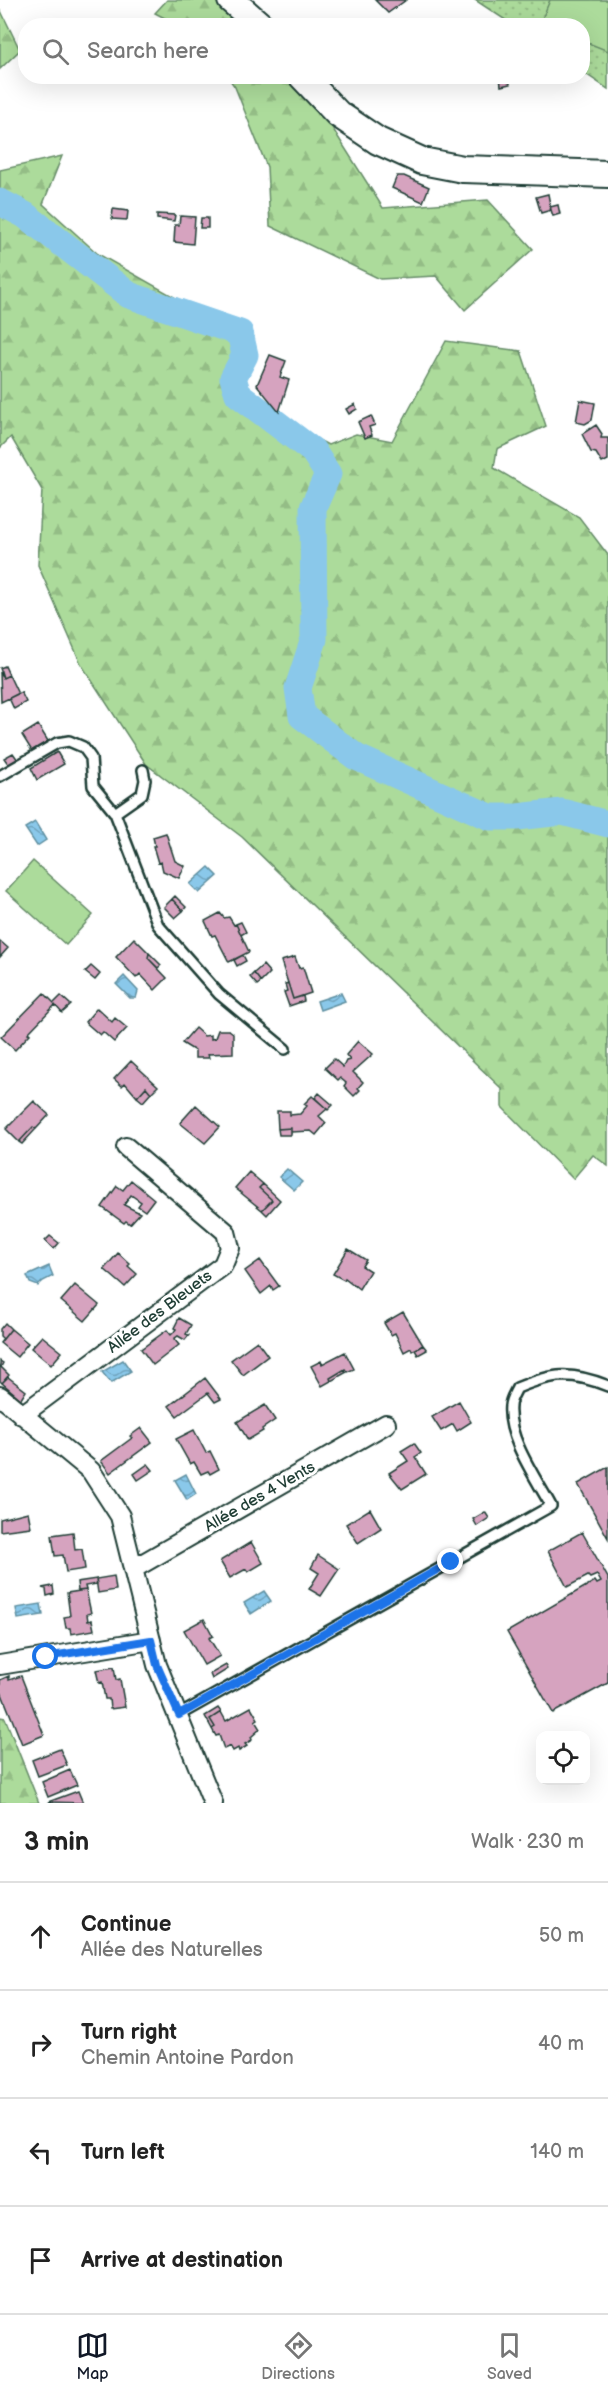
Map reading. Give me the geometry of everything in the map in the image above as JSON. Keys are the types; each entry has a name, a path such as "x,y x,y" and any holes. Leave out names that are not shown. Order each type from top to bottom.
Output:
{"main road":[{"path":"231,0 252,18"},
{"path":"310,84 338,114 378,141 422,161 463,169 608,174"}],"street":[{"name":"Allée des Bleuets","path":"21,1415 223,1265 230,1248 225,1232 126,1147"},
{"path":"0,1396 91,1471 120,1516 157,1665 213,1803"},
{"name":"Allée des 4 Vents","path":"134,1569 386,1424"},
{"path":"0,1665 151,1640"}],"lane":[{"path":"0,777 57,744 69,741 83,747 91,758 93,786 115,813 158,925 219,994 285,1049"},
{"path":"115,813 142,794 145,780 143,770"},
{"path":"179,1715 551,1506 514,1435 510,1403 517,1388 555,1374 588,1378 608,1386"}],"green space":[{"path":"167,0 231,0 250,18 165,18 155,13"},
{"path":"475,0 608,0 608,89 590,77 590,18 502,18"},
{"path":"550,0 608,0 608,51 590,44 590,18 542,18"},
{"path":"0,12 18,46 18,52 0,69"},
{"path":"233,84 304,84 383,208 488,200 533,249 465,310 436,276 380,279 270,226 267,167"},
{"path":"62,156 43,204 98,254 238,333 236,373 239,397 328,445 356,434 392,441 446,341 521,351 546,426 497,449 494,468 579,517 608,555 608,1166 593,1155 573,1179 502,1107 502,1089 242,837 146,764 81,664 38,565 42,490 11,437 0,448 0,170"},
{"path":"33,861 93,915 66,945 6,891"},
{"path":"0,1717 5,1718 39,1803 0,1803"}],"water":[{"path":"35,822 46,840 37,846 25,828"},
{"path":"209,867 218,876 199,893 190,884"},
{"path":"124,976 138,991 136,998 130,998 116,984"},
{"path":"341,993 345,1001 320,1010 317,1001"},
{"path":"287,1169 302,1182 294,1190 279,1177"},
{"path":"49,1266 53,1276 38,1286 30,1283 27,1276"},
{"path":"123,1360 131,1371 111,1383 102,1372"},
{"path":"186,1474 196,1494 187,1500 175,1480"},
{"path":"264,1591 271,1601 251,1614 244,1603"},
{"path":"41,1604 43,1615 18,1619 16,1608"}],"building":[{"path":"375,0 406,0 388,13"},
{"path":"397,176 404,176 429,187 423,202 392,188"},
{"path":"548,194 551,210 541,213 536,197"},
{"path":"558,205 560,214 553,216 550,207"},
{"path":"113,209 128,211 127,220 112,219"},
{"path":"157,214 175,215 174,221 157,219"},
{"path":"180,216 195,217 193,244 174,242 175,225 179,225"},
{"path":"201,218 208,218 208,228 200,228"},
{"path":"270,355 286,361 280,377 289,380 279,412 257,385"},
{"path":"580,400 595,403 592,420 585,424 576,422"},
{"path":"355,404 357,409 349,414 346,409"},
{"path":"371,416 375,425 369,427 372,435 365,438 358,422"},
{"path":"596,425 602,434 601,438 608,438 608,460 602,463 596,453 591,452 582,434"},
{"path":"5,666 9,675 3,678 0,668"},
{"path":"0,672 3,678 9,675 18,694 1,702"},
{"path":"21,692 26,702 14,709 9,698"},
{"path":"38,725 48,741 32,751 22,735"},
{"path":"57,752 64,764 37,780 31,768"},
{"path":"13,753 18,760 9,765 4,758"},
{"path":"166,833 175,861 185,866 179,878 163,871 153,846 155,846 153,837"},
{"path":"175,896 186,907 183,911 172,899"},
{"path":"172,899 183,911 175,918 164,907"},
{"path":"220,913 224,918 229,917 234,925 236,924 249,952 229,962 205,921"},
{"path":"241,922 246,932 241,935 236,924"},
{"path":"134,938 149,953 148,958 167,978 155,990 140,974 136,978 116,957"},
{"path":"0,941 8,948 0,957"},
{"path":"149,953 161,965 158,968 148,958"},
{"path":"243,955 246,961 237,966 234,960"},
{"path":"295,957 299,968 303,967 311,993 293,999 281,961"},
{"path":"263,965 270,973 261,982 254,973"},
{"path":"91,966 100,974 95,980 85,972"},
{"path":"254,973 261,982 257,985 250,977"},
{"path":"288,983 293,999 303,996 304,1001 289,1006 284,992 287,991 285,984"},
{"path":"44,993 54,1003 61,996 71,1005 62,1013 55,1005 15,1050 1,1037"},
{"path":"97,1008 112,1022 115,1018 127,1028 114,1042 103,1032 100,1035 85,1022"},
{"path":"195,1028 204,1036 211,1035 211,1039 215,1038 218,1030 229,1030 233,1033 233,1053 208,1054 209,1058 195,1058 195,1051 182,1043"},
{"path":"358,1041 373,1054 353,1072 363,1082 358,1088 360,1090 354,1096 344,1086 346,1083 340,1078 338,1080 325,1068 334,1059 343,1067 346,1061 350,1060 346,1055"},
{"path":"131,1061 158,1086 151,1093 146,1087 137,1097 125,1083 122,1086 114,1079"},
{"path":"146,1087 151,1093 143,1102 137,1097"},
{"path":"319,1093 333,1105 328,1110 315,1098"},
{"path":"312,1096 327,1109 319,1116 326,1123 316,1135 311,1131 291,1132 291,1128 278,1129 277,1111 290,1111 290,1115 300,1114 307,1106 304,1104"},
{"path":"34,1101 49,1115 19,1142 6,1129"},
{"path":"196,1105 220,1127 205,1143 180,1123"},
{"path":"33,1127 36,1129 22,1144 19,1142"},
{"path":"291,1128 291,1135 279,1135 278,1129"},
{"path":"249,1172 263,1184 259,1188 272,1200 262,1210 235,1188"},
{"path":"131,1180 154,1199 145,1211 138,1206 141,1202 131,1195 124,1205 140,1213 130,1224 126,1221 124,1223 102,1207 117,1186 123,1190"},
{"path":"263,1184 280,1200 267,1215 262,1210 272,1200 259,1188"},
{"path":"50,1236 59,1243 54,1249 45,1241"},
{"path":"348,1249 366,1260 362,1266 370,1271 359,1289 345,1278 344,1280 333,1274"},
{"path":"118,1253 137,1274 125,1287 104,1269"},
{"path":"260,1260 279,1286 273,1290 271,1286 261,1294 245,1271"},
{"path":"75,1285 99,1305 85,1321 61,1301"},
{"path":"403,1312 423,1345 412,1351 411,1348 404,1352 395,1333 391,1335 384,1323"},
{"path":"179,1318 191,1325 186,1334 189,1335 185,1340 178,1336 174,1339 179,1345 153,1365 141,1349 167,1330 171,1335 176,1329 174,1328"},
{"path":"5,1323 11,1329 3,1339 0,1336 0,1329"},
{"path":"11,1329 28,1343 17,1357 0,1343"},
{"path":"42,1336 62,1352 51,1365 31,1348"},
{"path":"257,1341 268,1356 243,1375 231,1360"},
{"path":"423,1345 427,1350 418,1355 415,1350"},
{"path":"345,1352 354,1369 347,1372 345,1369 322,1386 311,1366 321,1361 322,1364"},
{"path":"0,1361 3,1363 1,1367 9,1375 2,1383 0,1381"},
{"path":"345,1369 347,1372 331,1381 330,1378"},
{"path":"8,1377 26,1391 21,1399 2,1383"},
{"path":"205,1378 221,1399 215,1402 208,1393 177,1416 169,1406"},
{"path":"459,1401 471,1422 457,1431 453,1424 441,1431 432,1417"},
{"path":"265,1405 275,1420 248,1440 237,1422"},
{"path":"141,1428 152,1442 110,1473 101,1461 132,1438 130,1436"},
{"path":"194,1430 206,1453 210,1451 219,1469 210,1474 208,1471 201,1474 194,1462 190,1464 176,1439"},
{"path":"414,1443 421,1453 415,1457 426,1474 402,1489 389,1473 408,1461 401,1451"},
{"path":"148,1464 153,1470 138,1480 134,1474"},
{"path":"608,1467 608,1538 578,1484"},
{"path":"370,1509 381,1528 358,1543 346,1524"},
{"path":"28,1512 31,1527 0,1531 0,1519"},
{"path":"485,1512 489,1518 477,1526 473,1519"},
{"path":"73,1532 75,1550 82,1549 85,1569 66,1572 63,1555 55,1556 52,1535"},
{"path":"582,1532 608,1578 608,1683 553,1713 507,1632 595,1581 597,1584 601,1582 597,1575 590,1578 588,1576 567,1587 548,1551"},
{"path":"251,1542 263,1563 248,1572 246,1569 230,1578 220,1561"},
{"path":"318,1555 339,1569 321,1596 309,1589 319,1573 311,1568"},
{"path":"114,1576 116,1590 98,1593 96,1579"},
{"path":"96,1579 97,1584 85,1586 86,1590 78,1591 77,1582"},
{"path":"53,1586 54,1594 47,1596 46,1589 42,1588"},
{"path":"86,1590 91,1613 87,1614 88,1621 92,1620 94,1630 71,1634 70,1628 66,1628 64,1617 70,1616 67,1593"},
{"path":"204,1619 213,1636 209,1638 220,1656 204,1665 184,1630"},
{"path":"226,1665 228,1669 212,1679 210,1674"},
{"path":"114,1667 116,1680 120,1679 125,1707 110,1709 109,1699 105,1699 102,1682 99,1683 96,1670"},
{"path":"9,1676 9,1680 21,1676 44,1735 22,1744 0,1689 0,1680"},
{"path":"251,1707 258,1719 255,1721 260,1729 251,1737 252,1740 245,1744 247,1746 239,1751 238,1748 233,1751 230,1746 224,1749 219,1735 216,1736 212,1729 215,1727 210,1719 221,1712 226,1721"},
{"path":"218,1708 221,1712 210,1719 215,1727 212,1729 205,1716"},
{"path":"60,1749 67,1765 38,1776 32,1760"},
{"path":"70,1770 77,1785 48,1797 42,1782"},
{"path":"78,1791 83,1803 48,1802"}],"waterway":[{"path":"0,202 25,215 129,295 240,333 245,355 233,378 238,394 313,451 328,474 313,508 314,639 298,688 302,716 356,757 490,817 517,817 562,812 608,824"}],"route":[{"path":"46,1657 151,1640 157,1665 179,1715 451,1562"}]}
